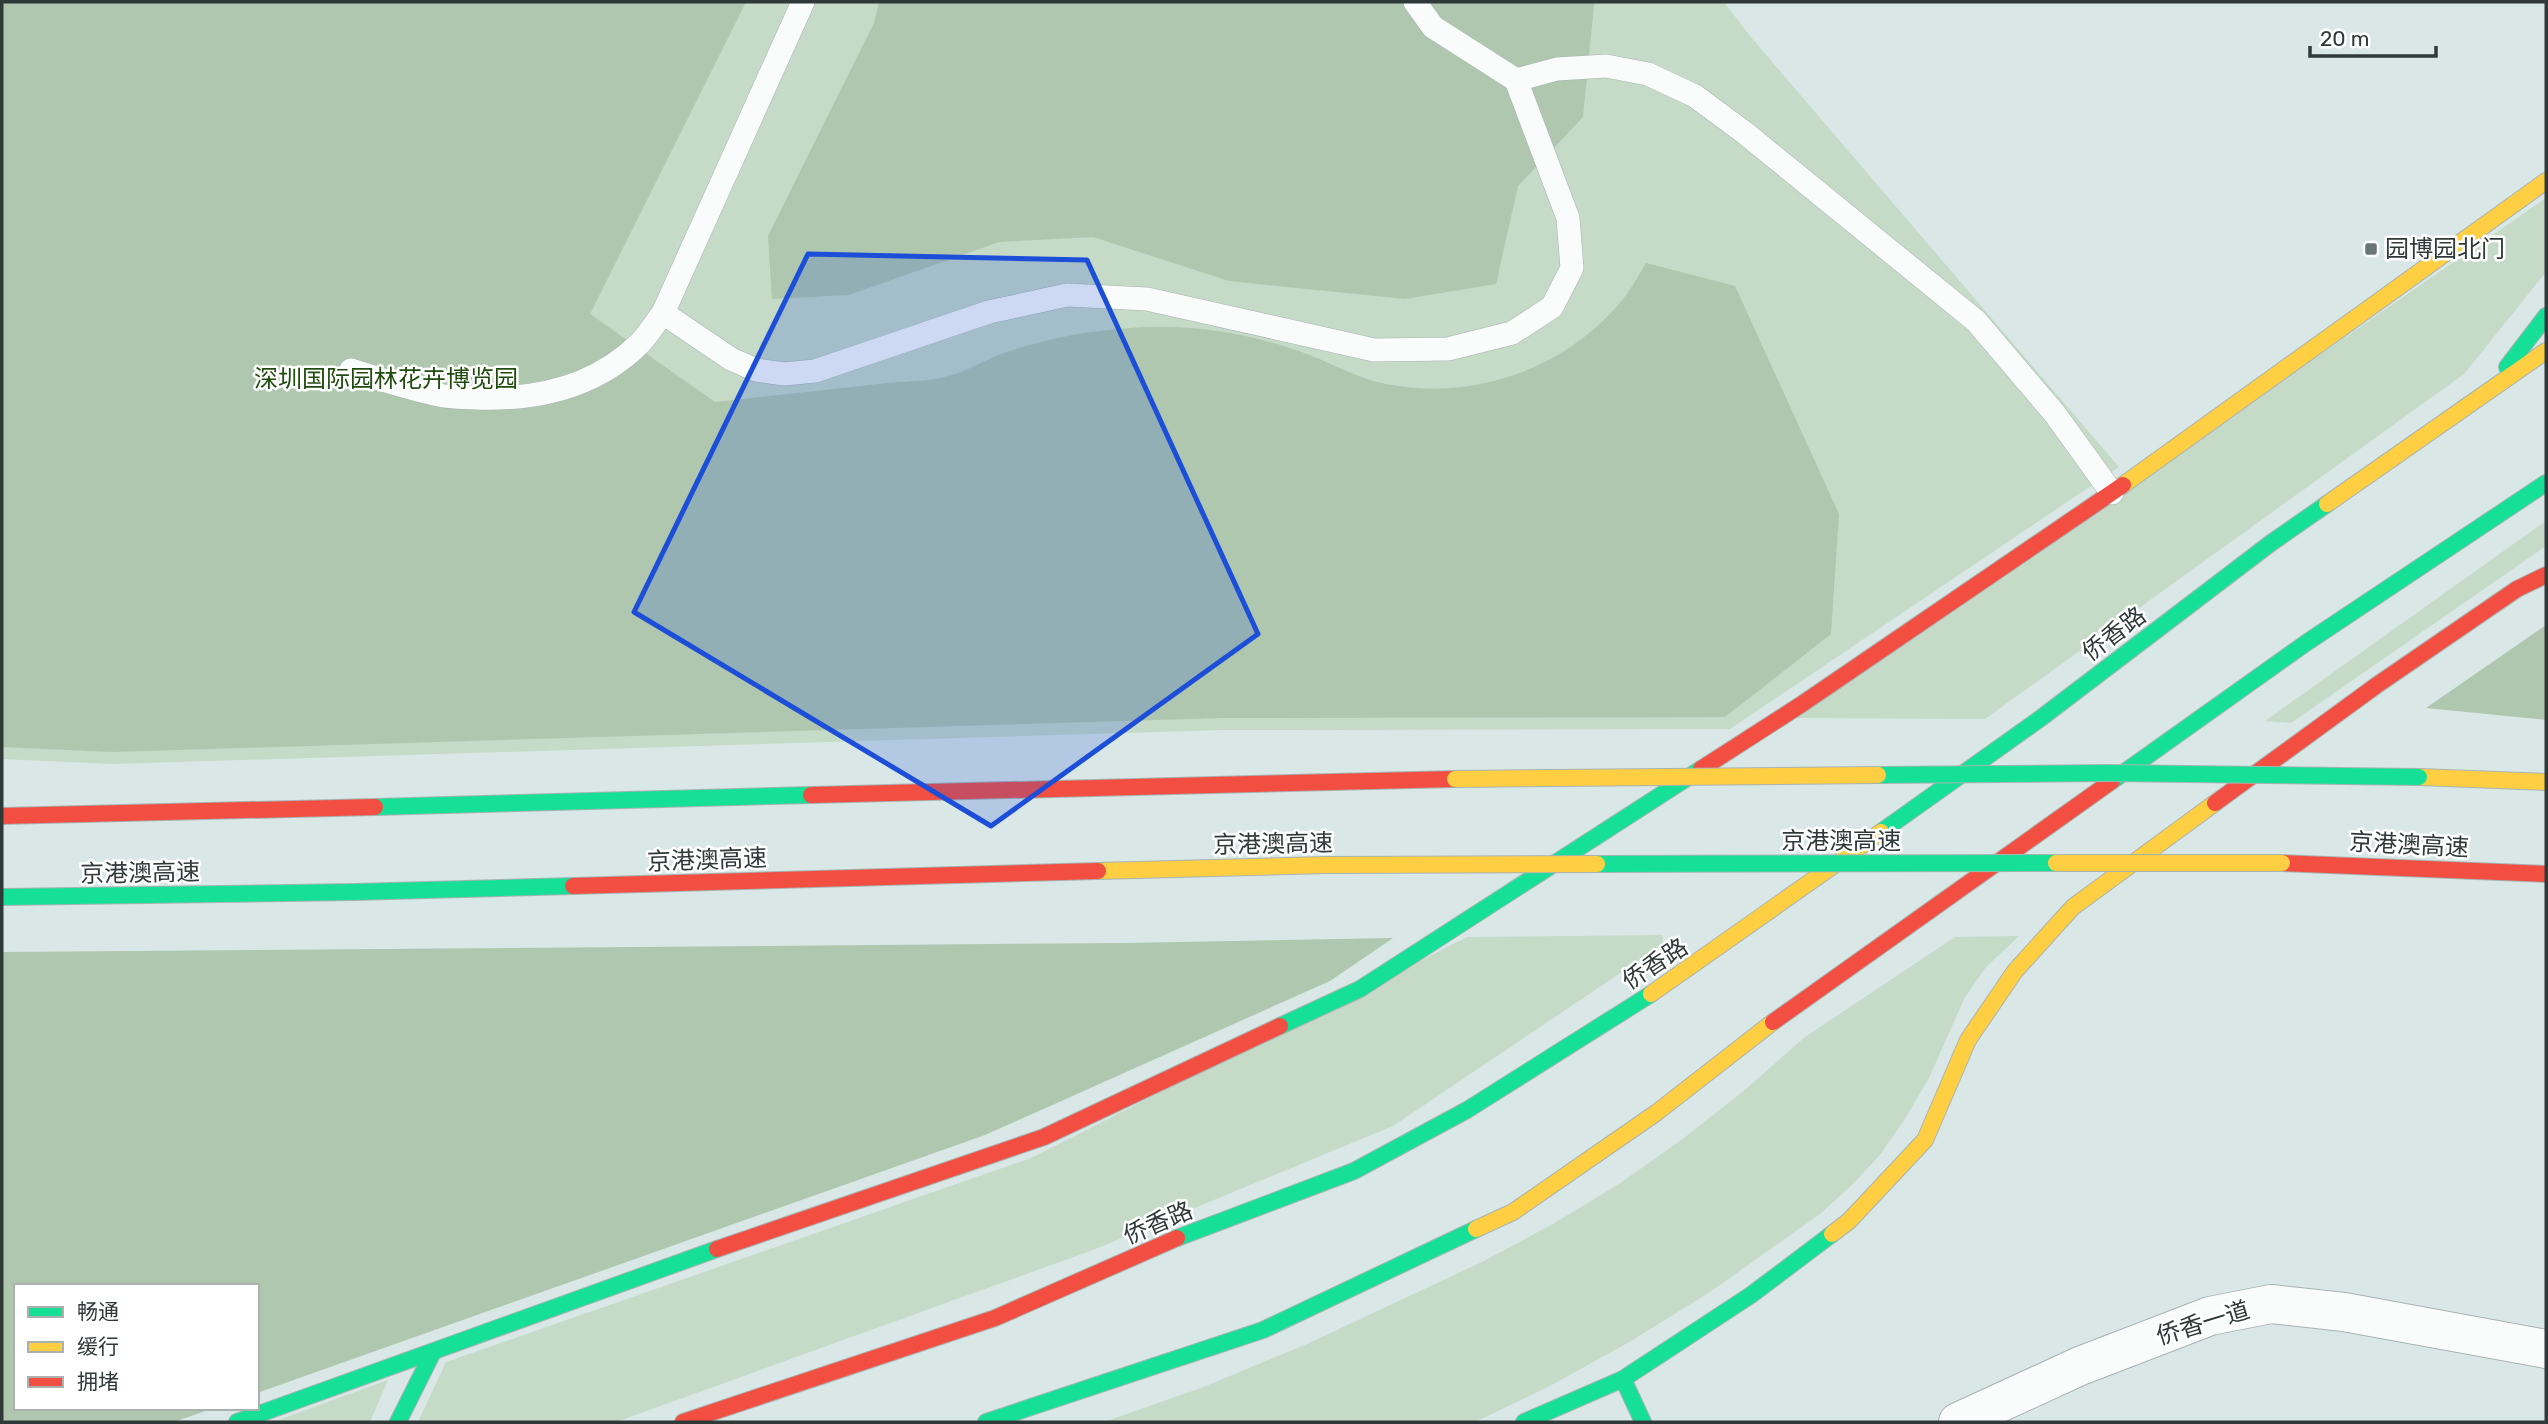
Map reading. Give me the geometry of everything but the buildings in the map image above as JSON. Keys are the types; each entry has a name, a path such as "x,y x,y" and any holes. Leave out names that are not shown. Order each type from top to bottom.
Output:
{"main road":[{"path":"237,1422 712,1251 1044,1137 1360,989 1802,704 2112,493 2546,181"},
{"path":"2488,390 2546,316"},
{"name":"侨香路","path":"683,1422 996,1318 1193,1231 1354,1171 1467,1110 1679,976 2042,718 2271,543 2546,351"},
{"path":"986,1422 1263,1330 1513,1212 1656,1112 1791,1009 2306,643 2546,483"},
{"path":"1524,1422 1623,1379 1751,1295 1849,1222 1925,1140 1968,1040 2015,971 2073,907 2377,685 2517,589 2546,575"},
{"path":"2,816 1455,779 2093,773 2418,777 2546,782"},
{"name":"京港澳高速","path":"2,897 354,892 1326,865 2282,863 2546,874"},
{"path":"398,1422 433,1352"},
{"path":"1623,1379 1643,1422"}],"street":[{"name":"侨香一道","path":"1958,1422 2080,1366 2210,1316 2271,1304 2344,1312 2546,1349"}],"lane":[{"path":"351,370 447,397 493,398 534,396 575,386 611,367 640,343 663,313 803,2"},
{"path":"663,313 731,359 756,370 784,374 815,371 989,312 1067,295 1147,299 1374,350 1448,349 1512,334 1552,307 1572,268 1568,218 1516,79 1433,27 1415,2"},
{"path":"1516,79 1557,69 1606,66 1648,74 1695,96 1745,133 1976,321 2055,414 2112,493"}],"highlighted area":[{"path":"808,254 1087,260 1258,634 991,826 634,612"}],"green space":[{"name":"深圳国际园林花卉博览园","path":"2,2 1724,2 1750,36 2119,467 1730,729 1223,730 112,764 2,759"},
{"name":"深圳国际园林花卉博览园","path":"2,2 746,2 590,314 715,402 934,379 958,373 1012,350 1045,341 1096,331 1153,327 1199,329 1246,336 1291,348 1386,384 1454,388 1487,383 1519,373 1550,359 1578,341 1604,320 1627,294 1646,263 1735,286 1839,514 1831,634 1725,717 1222,718 112,752 2,747"},
{"path":"879,2 1596,2 1583,117 1518,186 1496,284 1405,299 1229,281 1093,237 999,242 849,295 772,299 768,236 874,23"},
{"path":"2546,198 2546,272 2464,374 1985,719 1796,718"},
{"path":"2546,521 2546,546 2291,723 2265,721"},
{"path":"2546,625 2546,720 2426,708"},
{"path":"1663,935 1662,945 1393,1126 1093,1250 616,1422 418,1422 446,1362 1031,1158 1467,937"},
{"path":"2019,936 1986,967 1965,997 1929,1078 1903,1122 1879,1156 1851,1186 1820,1214 1710,1292 1631,1341 1550,1386 1475,1422 1104,1422 1201,1388 1307,1344 1482,1262 1619,1184 1746,1089 1805,1037 1955,937"},
{"path":"1393,938 1330,981 985,1135 259,1392 259,1284 14,1284 14,1410 208,1410 174,1422 2,1422 2,952 1125,943"},
{"path":"388,1380 370,1422 273,1422"}],"traffic: fast":[{"path":"2507,367 2546,316"},
{"path":"2112,781 2306,643 2546,483"},
{"path":"1881,832 2041,718 2271,543 2327,504"},
{"path":"1280,1026 1360,989 1701,769"},
{"path":"1878,775 2107,773 2419,777"},
{"path":"375,807 811,795"},
{"path":"1597,864 2056,863"},
{"path":"2,897 573,886"},
{"path":"1177,1238 1354,1171 1467,1110 1651,994"},
{"path":"986,1422 1263,1330 1476,1229"},
{"path":"1524,1422 1623,1379 1751,1295 1832,1234"},
{"path":"237,1422 717,1249"},
{"path":"398,1422 433,1352"},
{"path":"1623,1379 1643,1422"}],"traffic: slow":[{"path":"2123,485 2546,181"},
{"path":"2327,504 2546,351"},
{"path":"1455,779 1878,775"},
{"path":"2419,777 2546,782"},
{"path":"1832,1234 1849,1221 1925,1140 1968,1040 2015,971 2073,907 2215,803"},
{"path":"1651,994 1881,832"},
{"path":"2056,863 2282,863"},
{"path":"1326,865 1597,864"},
{"path":"1098,871 1326,865"},
{"path":"1476,1229 1513,1212 1656,1113 1773,1022"}],"traffic: jam":[{"path":"1701,769 1802,704 2123,485"},
{"path":"2215,803 2377,685 2517,589 2546,575"},
{"path":"811,795 1455,779"},
{"path":"1773,1022 2112,781"},
{"path":"2,816 375,807"},
{"path":"2282,863 2546,874"},
{"path":"573,886 1098,871"},
{"path":"717,1249 1044,1137 1280,1026"},
{"path":"683,1422 995,1318 1177,1238"}],"place":[{"name":"园博园北门","path":"2371,249"}]}
